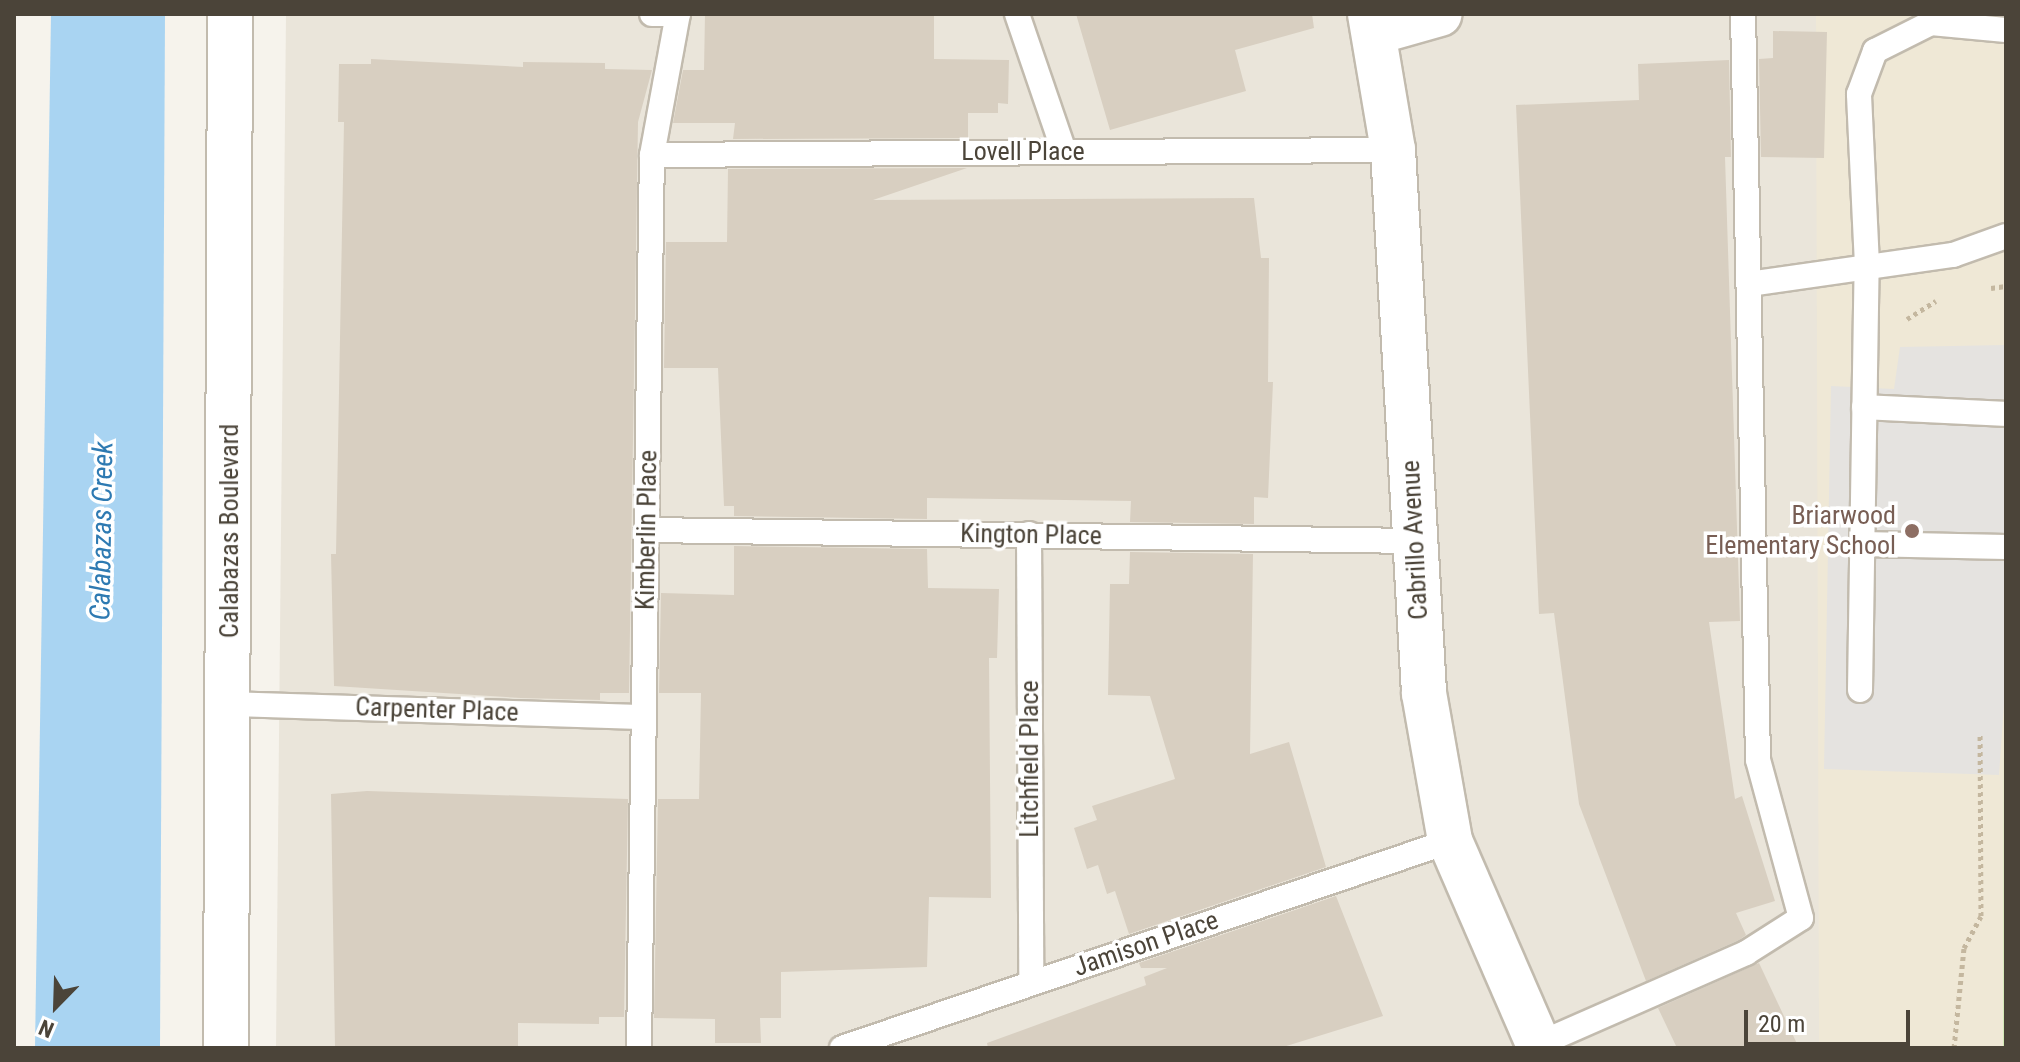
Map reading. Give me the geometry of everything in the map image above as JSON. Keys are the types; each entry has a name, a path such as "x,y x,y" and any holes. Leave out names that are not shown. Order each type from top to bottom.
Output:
{"street":[{"name":"Calabazas Boulevard","path":"226,1048 230,704 230,14"},
{"path":"1373,23 1440,14"},
{"name":"Cabrillo Avenue","path":"1373,23 1393,150 1424,693 1450,841 1539,1046"}],"lane":[{"path":"652,14 678,14"},
{"name":"Kimberlin Place","path":"639,1048 652,155 678,14"},
{"path":"1017,14 1064,151"},
{"path":"1539,1046 1746,953 1801,918 1758,760 1743,14"},
{"path":"1860,690 1867,265 1859,94 1875,51 1909,22 2006,30"},
{"name":"Lovell Place","path":"652,155 1393,150"},
{"path":"1749,284 1953,255 2006,236"},
{"path":"1864,407 2006,414"},
{"name":"Kington Place","path":"647,530 1415,541"},
{"name":"Litchfield Place","path":"1029,534 1031,983"},
{"path":"1862,544 2006,547"},
{"name":"Carpenter Place","path":"230,704 644,717"},
{"name":"Jamison Place","path":"842,1048 1450,841"}],"path":[{"path":"1954,1048 1964,948 1981,916 1980,735"}],"shaded area":[{"path":"286,14 2006,14 2006,1048 276,1048"},
{"name":"Briarwood Elementary School","path":"1816,14 2006,14 2006,1048 1819,1048"},
{"path":"2006,345 2006,676 1999,775 1824,769 1831,386 1894,389 1900,347"}],"green space":[{"path":"2006,707 2006,1048 2003,1048"}],"water":[{"name":"Calabazas Creek","path":"51,14 165,14 160,1048 35,1048"}],"building":[{"path":"705,14 934,14 934,59 1009,60 1008,104 998,103 998,113 968,113 968,138 733,139 735,123 673,123 683,70 704,70"},
{"path":"1076,14 1312,14 1314,28 1235,50 1246,91 1110,130"},
{"path":"1773,31 1827,32 1824,158 1761,157 1759,59 1773,58"},
{"path":"371,59 523,67 523,62 605,63 605,69 652,70 638,122 629,693 600,693 600,700 334,686 331,554 336,554 344,122 338,122 339,64 371,64"},
{"path":"1729,60 1731,157 1725,157 1740,621 1709,622 1735,799 1742,796 1775,901 1736,913 1746,935 1739,940 1646,981 1579,804 1554,613 1539,614 1516,105 1639,100 1638,64"},
{"path":"967,168 873,200 1254,198 1261,258 1269,258 1268,382 1273,382 1268,498 1254,497 1254,524 1130,522 1131,501 927,498 927,519 734,516 734,506 724,506 718,368 664,368 666,242 727,242 728,169"},
{"path":"734,546 927,549 928,588 999,589 997,658 989,658 991,898 929,897 927,967 781,972 781,1018 760,1018 761,1043 715,1043 715,1019 654,1018 658,799 699,799 701,693 659,693 661,593 734,595"},
{"path":"1130,552 1253,554 1250,754 1289,742 1326,867 1129,934 1115,891 1107,894 1098,865 1087,869 1074,828 1097,820 1092,806 1175,779 1150,696 1108,695 1110,584 1129,584"},
{"path":"367,791 628,799 624,1017 599,1017 599,1024 518,1023 518,1048 335,1048 331,794"},
{"path":"1336,896 1383,1016 1280,1048 988,1048 987,1043 1146,985 1144,977 1167,968 1141,968 1139,963"},
{"path":"1759,963 1799,1048 1677,1048 1658,1008"}],"place":[{"name":"Briarwood Elementary School","path":"1912,531"}]}
